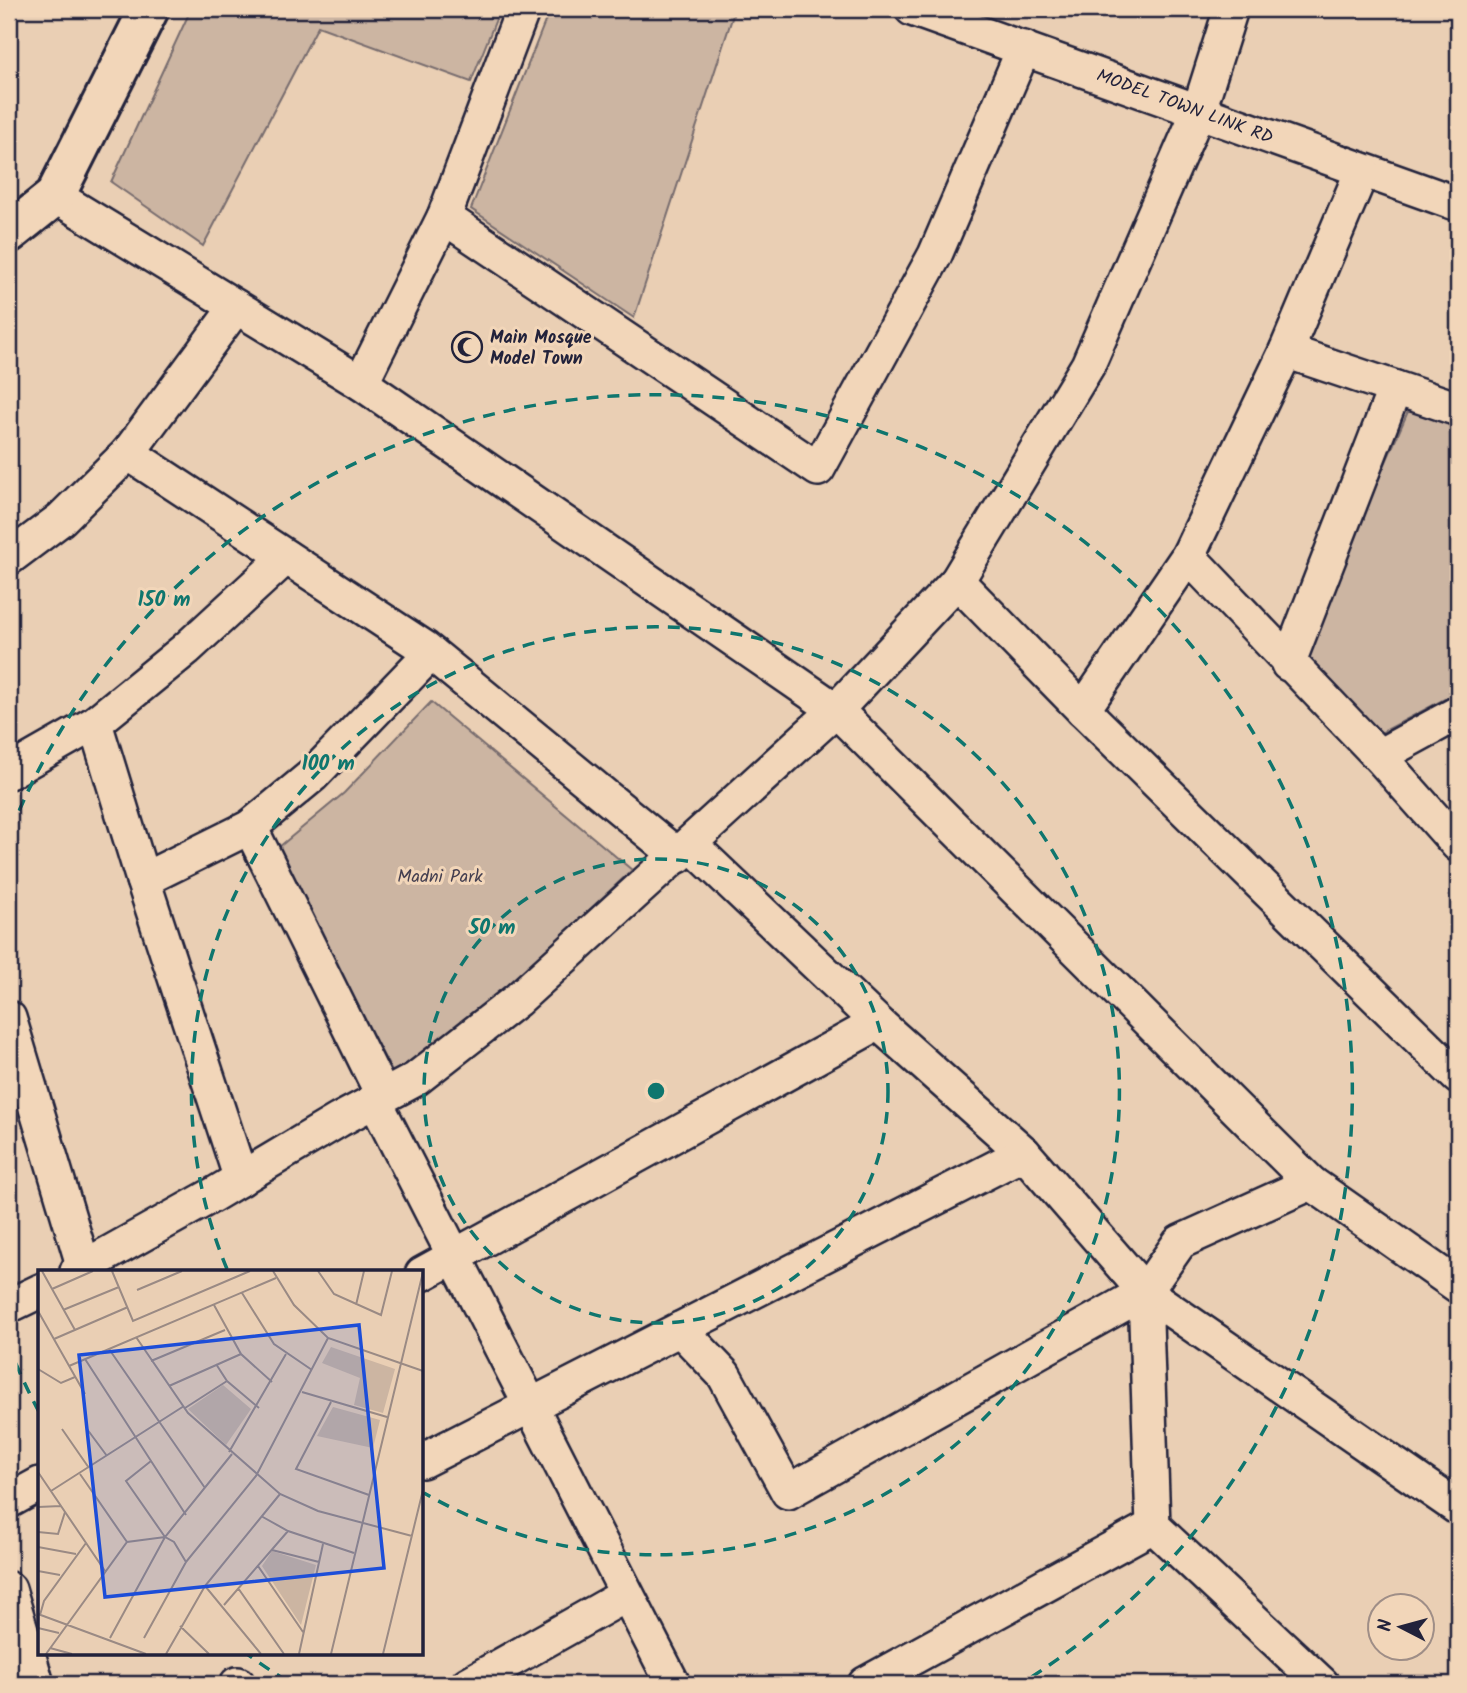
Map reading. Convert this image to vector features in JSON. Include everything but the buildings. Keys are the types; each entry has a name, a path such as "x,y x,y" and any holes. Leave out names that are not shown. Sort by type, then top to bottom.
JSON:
{"street":[{"path":"9,233 55,196 149,9"},
{"path":"361,383 444,217 523,9"},
{"name":"MODEL TOWN LINK RD","path":"912,9 1458,204"},
{"path":"9,1018 80,1269 416,1079 517,1000 836,710 957,581 1088,365 1199,110 1231,9"},
{"path":"444,217 818,469 935,255 1024,48"},
{"path":"1083,710 1188,556 1286,351 1362,171"},
{"path":"55,196 361,383 836,710 1311,1183 1458,1286"},
{"path":"9,558 61,519 128,453 236,307"},
{"path":"1286,351 1458,409"},
{"path":"1288,664 1395,388"},
{"path":"128,453 431,653 684,850 1024,1153 1145,1293 1458,1508"},
{"path":"1188,556 1288,664 1379,756 1458,845"},
{"path":"9,772 95,723 186,649 286,557"},
{"path":"957,581 1083,710 1458,1077"},
{"path":"143,880 250,827 313,775 431,653"},
{"path":"1379,756 1458,713"},
{"path":"95,723 143,880 241,1179"},
{"path":"250,827 454,1256 673,1684"},
{"path":"424,1273 878,1023"},
{"path":"424,1460 1024,1153"},
{"path":"680,1329 724,1375 788,1492 1145,1293 1180,1242 1311,1183"},
{"path":"9,1306 38,1292"},
{"path":"1145,1293 1153,1526 1309,1681"},
{"path":"9,1501 38,1485"},
{"path":"865,1684 1153,1526"},
{"path":"9,1589 38,1666"},
{"path":"468,1684 626,1595"}],"green space":[{"path":"191,9 500,9 471,82 318,26 203,246 111,182"},
{"path":"550,9 735,9 634,318 471,209"},
{"path":"1409,409 1458,427 1458,692 1379,734 1298,664"},
{"name":"Madni Park","path":"431,702 632,870 450,1040 395,1077 273,852 344,793"}],"place":[{"name":"Main Mosque Model Town","path":"467,347"}]}
